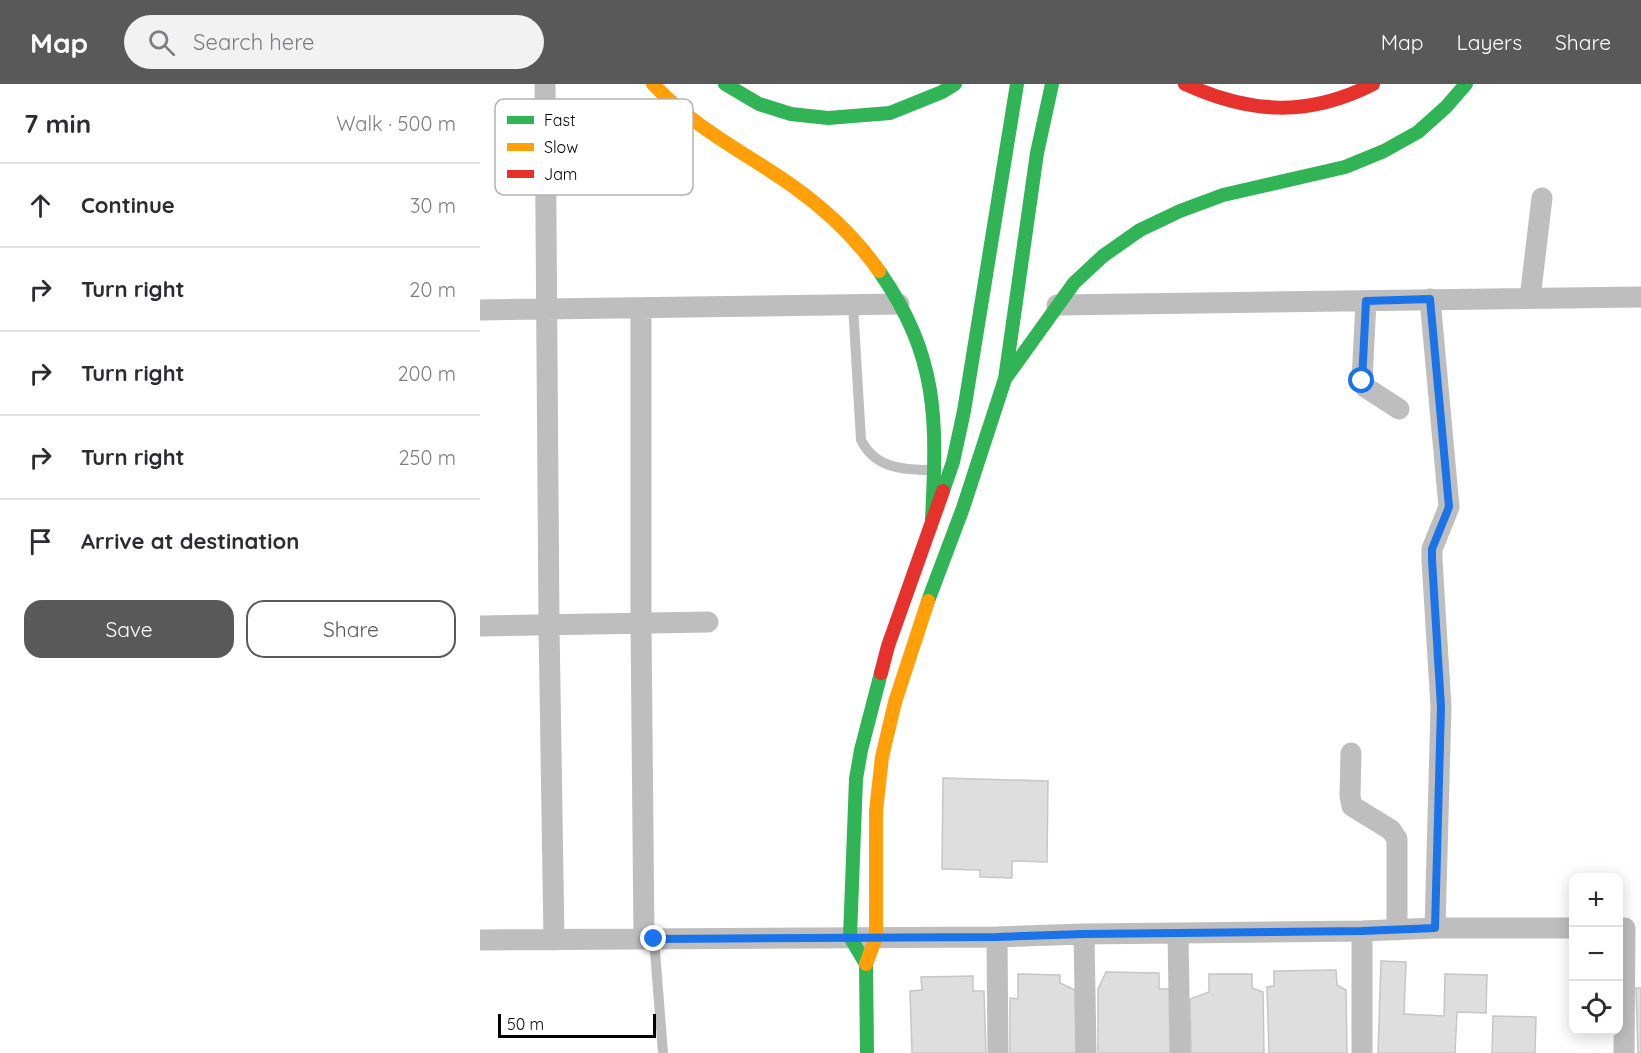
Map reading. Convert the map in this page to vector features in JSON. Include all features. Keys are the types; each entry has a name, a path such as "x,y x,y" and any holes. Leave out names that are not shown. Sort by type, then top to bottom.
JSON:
{"main road":[{"path":"653,84 669,99"},
{"path":"725,84 759,104 791,114 828,118 890,113 942,92 954,84"},
{"path":"866,964 850,937 856,779 861,750 888,646 953,462 964,411 1017,84"},
{"path":"867,1053 866,964 876,937 876,811 882,758 894,702 921,619 963,508 1005,379 1037,153 1052,84"},
{"path":"1185,84 1203,93 1242,105 1285,108 1323,105 1360,92 1372,84"},
{"path":"1005,379 1074,283 1103,256 1140,230 1180,211 1223,195 1345,167 1384,151 1418,132 1446,107 1466,84"},
{"path":"693,119 797,190 834,220 876,266 899,304 914,332 926,366 932,401 934,470 932,519"}],"street":[{"path":"545,84 545,99"},
{"path":"546,195 554,940"},
{"path":"1530,298 1542,198"},
{"path":"1057,305 1641,297"},
{"path":"1430,299 1449,507 1432,549 1441,707 1435,928"},
{"path":"1366,301 1362,381 1365,387 1399,409"},
{"path":"480,310 899,304"},
{"path":"641,308 641,623 649,939"},
{"path":"480,626 708,622"},
{"path":"1351,753 1350,796 1352,806 1391,830 1396,839 1397,930"},
{"path":"480,940 997,937 1435,928 1569,928"},
{"path":"1624,1053 1628,928"},
{"path":"1362,931 1362,1053"},
{"path":"1084,934 1086,1053"},
{"path":"1178,934 1180,1053"},
{"path":"997,937 998,1053"}],"lane":[{"path":"853,305 861,440 866,450 880,462 905,470 934,470"},
{"path":"649,939 663,1053"}],"building":[{"path":"943,778 1048,781 1047,862 1012,861 1012,878 980,877 980,870 942,869"},
{"path":"1381,961 1406,962 1404,1014 1444,1016 1445,974 1487,975 1486,1013 1457,1012 1455,1053 1378,1053"},
{"path":"1336,970 1337,985 1346,990 1347,1053 1269,1053 1267,987 1274,986 1274,971"},
{"path":"1106,972 1159,973 1159,989 1173,989 1173,1053 1098,1053 1098,989"},
{"path":"1018,974 1060,975 1060,983 1075,990 1076,1053 1010,1053 1010,998 1018,999"},
{"path":"1209,974 1252,974 1252,988 1263,992 1264,1053 1191,1053 1190,999 1209,992"},
{"path":"973,976 973,991 984,991 986,1053 912,1053 910,991 922,990 921,977"},
{"path":"1636,988 1641,988 1641,1053 1638,1053"},
{"path":"1493,1016 1536,1017 1535,1053 1492,1053"}],"traffic: fast":[{"path":"725,84 759,104 791,114 828,118 890,113 942,92 955,84"},
{"path":"943,491 953,462 964,411 1017,84"},
{"path":"928,601 963,508 1005,379 1037,153 1052,84"},
{"path":"1005,379 1074,283 1103,256 1140,230 1180,211 1223,195 1345,167 1384,151 1418,132 1446,107 1466,84"},
{"path":"879,271 899,302 913,332 930,390 934,450 932,519"},
{"path":"867,1053 866,964 850,937 856,779 881,673"}],"traffic: slow":[{"path":"653,84 668,99"},
{"path":"693,119 818,205 840,225 879,271"},
{"path":"866,964 876,937 876,811 882,757 895,702 928,601"}],"traffic: jam":[{"path":"1185,84 1233,101 1279,108 1326,102 1373,84"},
{"path":"881,673 888,646 943,491"}],"route":[{"path":"654,939 997,937 1435,928 1441,707 1432,549 1449,507 1430,299 1366,301 1362,381"}]}
